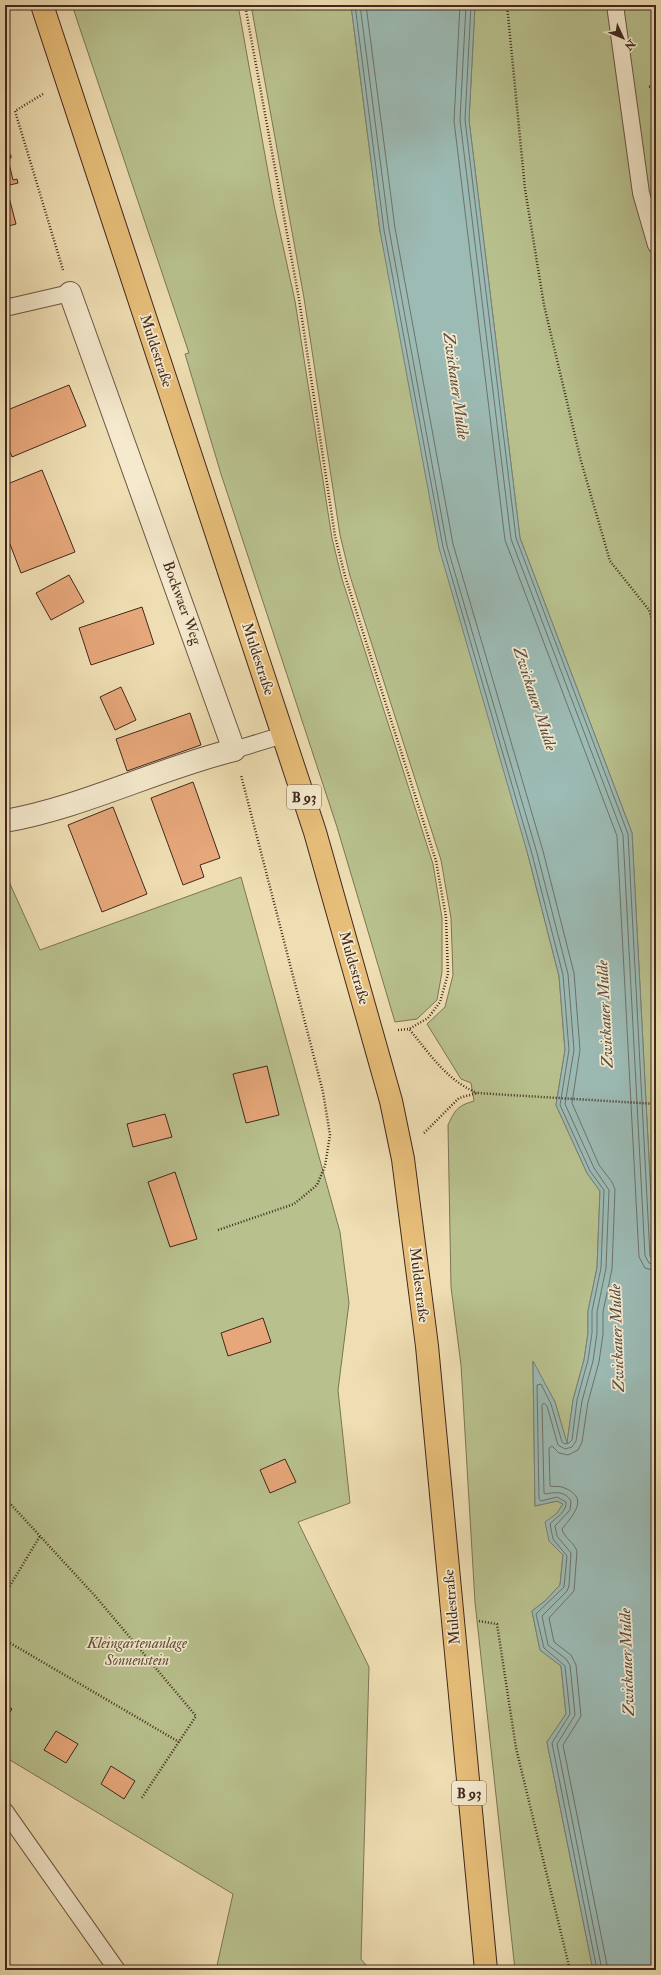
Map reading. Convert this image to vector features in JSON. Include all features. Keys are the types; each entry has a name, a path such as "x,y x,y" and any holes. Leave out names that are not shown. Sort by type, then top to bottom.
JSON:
{"main road":[{"name":"Muldestraße","path":"42,5 315,832 391,1101 403,1159 427,1346 486,1970"}],"street":[{"name":"Bockwaer Weg","path":"70,293 234,750"},
{"path":"5,820 22,818 114,790 202,757 234,750"}],"lane":[{"path":"615,5 641,193 656,245"},
{"path":"5,308 70,293"},
{"path":"234,750 283,735"},
{"path":"5,1811 117,1970"}],"path":[{"path":"245,5 299,299 335,536 345,576 436,861 446,917 448,974 440,1002 428,1018 409,1029 371,1032"},
{"path":"507,5 525,189 544,305 581,461 610,561 649,610 656,631"},
{"path":"67,81 15,111 70,293"},
{"path":"218,1230 294,1204 317,1185 325,1166 330,1135 323,1092 234,750"},
{"path":"409,1029 447,1075 460,1086 477,1093 656,1104"},
{"path":"403,1159 434,1121 459,1098 477,1093"},
{"path":"5,1498 96,1597 196,1716 141,1799"},
{"path":"5,1594 40,1536"},
{"path":"453,1616 497,1624 516,1748 570,1970"},
{"path":"5,1640 179,1742"}],"green space":[{"path":"72,5 238,5 274,205 295,301 332,538 342,579 433,864 442,918 442,972 437,1000 417,1019 395,1022 337,827 221,474 185,354 189,353"},
{"path":"251,5 351,5 380,231 528,855 559,976 565,1050 556,1105 587,1173 600,1191 597,1268 588,1311 588,1333 584,1360 573,1400 567,1444 555,1402 533,1362 535,1506 557,1501 563,1504 557,1513 549,1541 563,1555 560,1585 545,1601 532,1611 540,1650 561,1666 566,1714 547,1742 593,1970 515,1970 475,1602 461,1365 451,1287 448,1125 457,1109 474,1101 471,1083 461,1079 427,1024 445,1007 453,975 451,918 441,860 350,576 340,535 304,298"},
{"path":"475,5 656,5 656,1294 632,833 520,538 469,120"},
{"name":"Kleingartenanlage Sonnenstein","path":"5,873 40,950 241,877 340,1232 349,1303 338,1390 350,1503 298,1522 369,1667 361,1959 370,1970 216,1970 233,1894 5,1757"}],"water":[{"name":"Zwickauer Mulde","path":"351,5 475,5 469,120 520,538 632,833 656,1294 656,1970 593,1970 547,1742 566,1714 561,1666 540,1650 532,1611 545,1601 560,1585 563,1555 549,1541 545,1522 557,1513 563,1504 557,1501 535,1506 533,1361 555,1402 567,1443 573,1400 584,1360 588,1333 588,1311 597,1268 600,1191 587,1173 556,1105 565,1050 559,976 528,855 439,548 380,231"}],"building":[{"path":"11,155 11,158 8,159 13,180 17,179 18,183 6,186 16,224 5,227 5,156"},
{"path":"69,385 86,426 12,457 5,440 5,411"},
{"path":"42,470 75,552 21,573 5,531 5,485"},
{"path":"69,575 84,602 51,620 36,593"},
{"path":"142,607 154,644 91,665 79,628"},
{"path":"121,687 136,720 115,730 100,697"},
{"path":"190,713 201,745 127,771 116,739"},
{"path":"193,782 220,858 200,865 204,877 183,885 151,798"},
{"path":"113,807 147,894 102,912 68,825"},
{"path":"267,1066 279,1115 246,1123 233,1074"},
{"path":"165,1114 172,1137 133,1147 127,1124"},
{"path":"175,1172 197,1239 170,1247 148,1182"},
{"path":"263,1318 271,1342 228,1356 221,1333"},
{"path":"285,1459 296,1482 270,1493 260,1470"},
{"path":"5,1704 12,1709 5,1720"},
{"path":"56,1731 78,1744 66,1763 44,1750"},
{"path":"111,1766 135,1781 124,1799 101,1784"}]}
